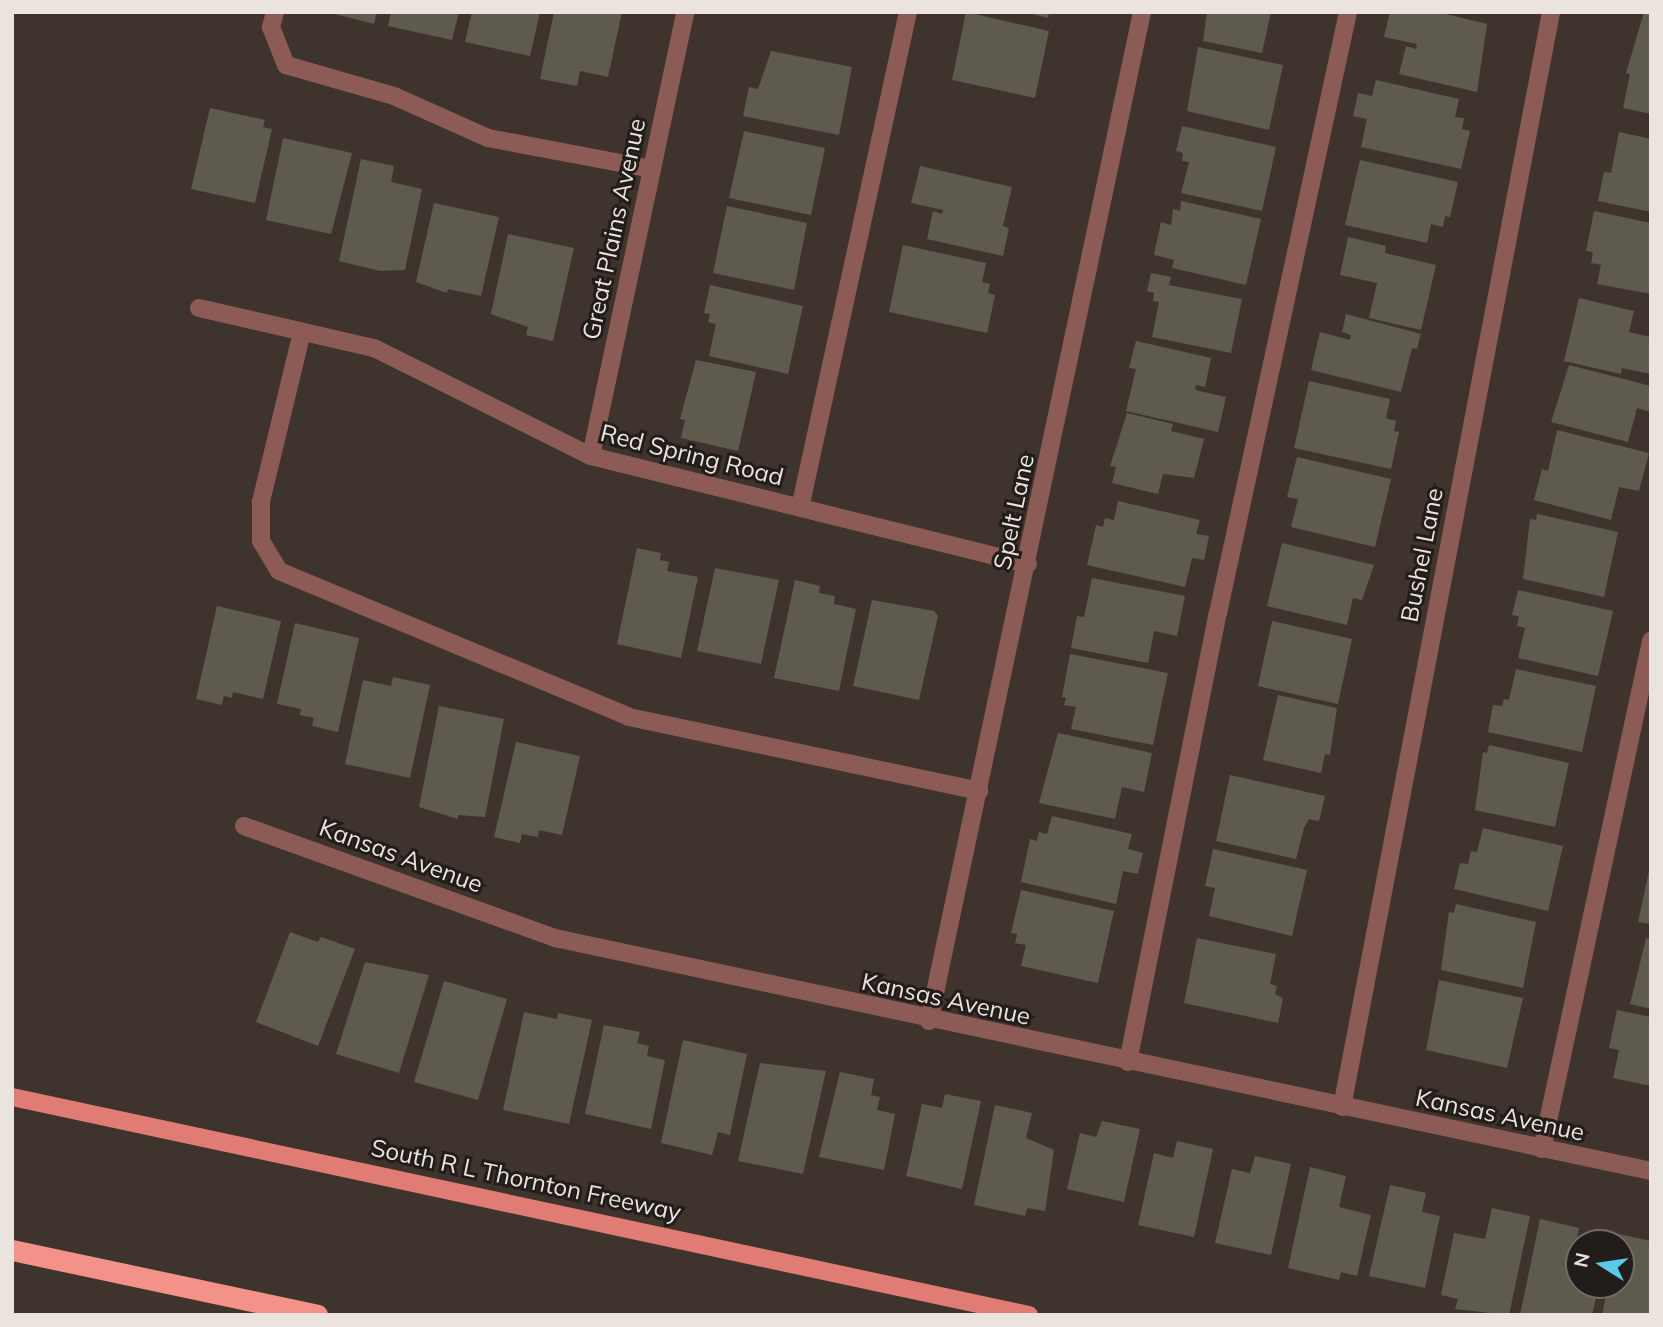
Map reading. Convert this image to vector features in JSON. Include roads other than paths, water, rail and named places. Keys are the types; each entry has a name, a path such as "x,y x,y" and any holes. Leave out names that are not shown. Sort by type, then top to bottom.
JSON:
{"highway":[{"path":"12,1250 317,1315"}],"main road":[{"name":"South R L Thornton Freeway","path":"12,1097 1029,1315"}],"street":[{"path":"275,12 271,27 286,65 394,96 488,138 652,169"},
{"name":"Great Plains Avenue","path":"591,456 685,12"},
{"path":"800,508 908,12"},
{"name":"Spelt Lane","path":"929,1021 1028,564 1142,12"},
{"path":"1128,1062 1218,613 1348,12"},
{"name":"Bushel Lane","path":"1342,1107 1551,12"},
{"name":"Red Spring Road","path":"198,308 374,348 591,456 1028,564"},
{"path":"302,332 261,502 261,541 279,571 629,717 979,791"},
{"path":"1542,1149 1651,641"},
{"name":"Kansas Avenue","path":"244,826 555,938 929,1021 1651,1171"}]}
